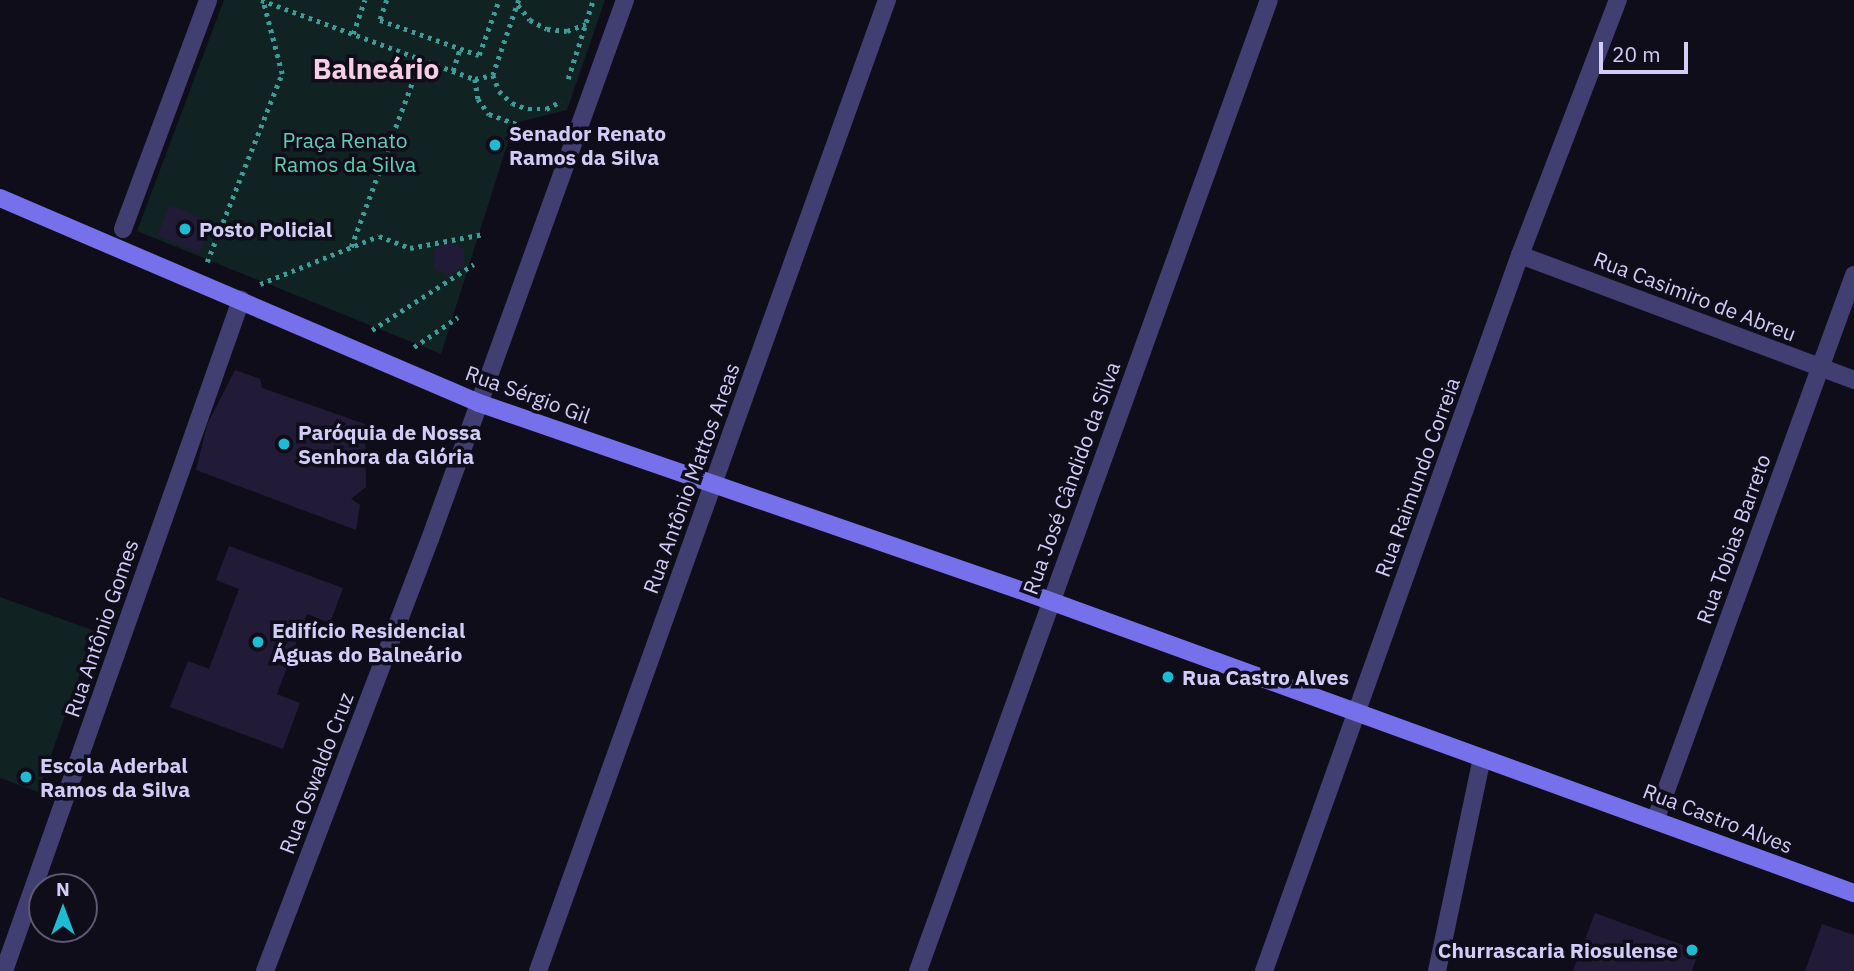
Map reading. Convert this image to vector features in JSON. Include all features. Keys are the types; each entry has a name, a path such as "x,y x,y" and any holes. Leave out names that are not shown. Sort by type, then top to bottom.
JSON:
{"main road":[{"name":"Rua Sérgio Gil","path":"0,198 479,403 714,482 1051,602"},
{"name":"Rua Castro Alves","path":"1051,602 1656,818 1854,893"}],"street":[{"path":"123,229 208,0"},
{"name":"Rua Oswaldo Cruz","path":"265,971 479,403 625,0"},
{"name":"Rua Antônio Mattos Areas","path":"538,971 887,0"},
{"name":"Rua José Cândido da Silva","path":"918,971 1269,0"},
{"name":"Rua Raimundo Correia","path":"1264,971 1520,255 1618,0"},
{"name":"Rua Casimiro de Abreu","path":"1520,255 1854,380"},
{"name":"Rua Tobias Barreto","path":"1656,818 1854,275"},
{"name":"Rua Antônio Gomes","path":"4,971 241,299"},
{"path":"1437,971 1482,758"}],"path":[{"path":"262,0 475,79 493,75"},
{"path":"206,263 282,74 262,0"},
{"path":"353,34 365,0"},
{"path":"387,0 380,20 479,55 499,0"},
{"path":"493,75 512,103 545,109 561,102 593,0"},
{"path":"518,2 530,20 547,29 567,31 586,24"},
{"path":"493,75 518,2"},
{"path":"453,71 460,48"},
{"path":"351,247 421,59"},
{"path":"475,79 478,99 489,114 517,124"},
{"path":"260,285 379,236 410,248 484,234"},
{"path":"372,330 474,264"},
{"path":"414,347 458,317"}],"green space":[{"name":"Praça Renato Ramos da Silva","path":"224,0 605,0 567,110 514,123 441,354 137,231"},
{"name":"Escola Aderbal Ramos da Silva","path":"0,597 95,631 38,792 0,778"}],"building":[{"name":"Posto Policial","path":"170,205 212,223 199,253 157,235"},
{"path":"448,241 464,249 464,267 449,276 434,268 434,250"},
{"name":"Paróquia de Nossa Senhora da Glória","path":"235,370 260,379 262,388 365,424 366,487 351,499 360,505 356,530 196,470 207,425"},
{"name":"Edifício Residencial Águas do Balneário","path":"229,546 343,588 330,623 307,614 277,694 300,703 283,749 170,707 188,661 209,669 239,589 216,580"},
{"path":"1595,913 1699,951 1692,971 1573,971"},
{"path":"1822,924 1854,935 1854,971 1805,971"}],"place":[{"name":"Senador Renato Ramos da Silva","path":"495,145"},
{"name":"Posto Policial","path":"185,229"},
{"name":"Paróquia de Nossa Senhora da Glória","path":"284,444"},
{"name":"Edifício Residencial Águas do Balneário","path":"258,642"},
{"name":"Rua Castro Alves","path":"1168,677"},
{"name":"Escola Aderbal Ramos da Silva","path":"26,777"},
{"name":"Churrascaria Riosulense","path":"1692,950"}],"district":[{"name":"Balneário","path":"376,69"}]}
